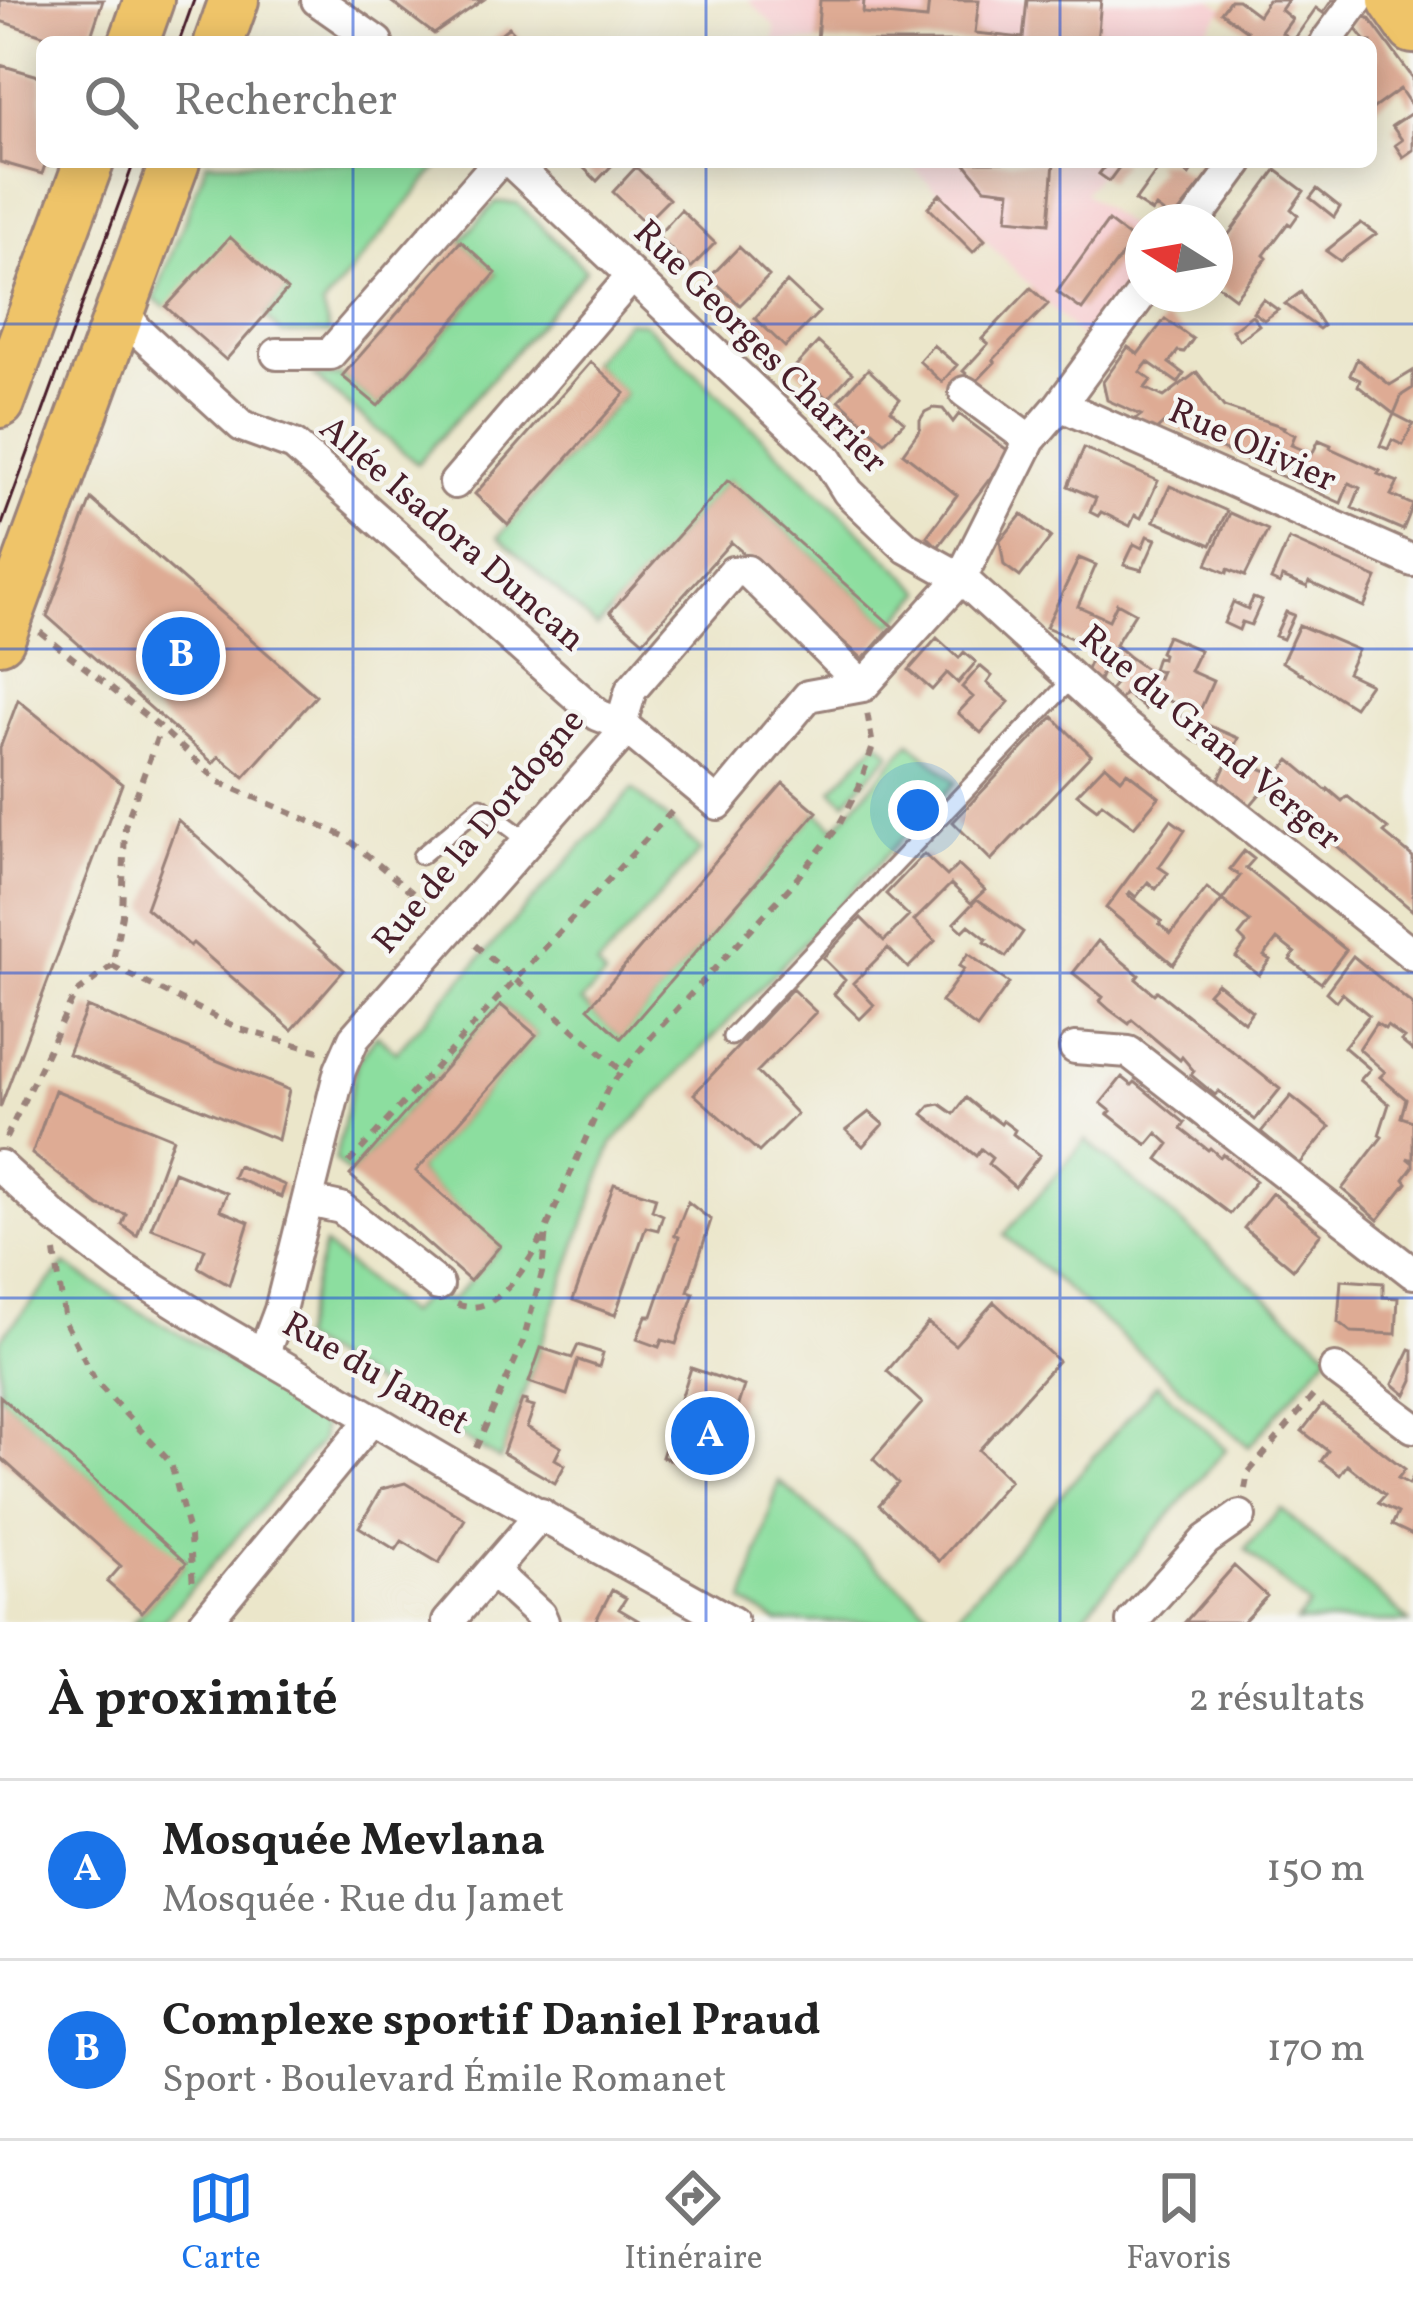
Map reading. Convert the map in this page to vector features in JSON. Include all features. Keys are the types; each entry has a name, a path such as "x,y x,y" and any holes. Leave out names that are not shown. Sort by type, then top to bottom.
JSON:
{"main road":[{"path":"136,36 149,0"},
{"path":"221,36 234,0"},
{"path":"1393,0 1413,29"},
{"path":"0,403 87,168"},
{"path":"6,624 174,168"}],"street":[{"path":"317,0 368,36"},
{"path":"1330,36 1357,0"},
{"path":"277,354 330,354 493,168"},
{"name":"Rue Georges Charrier","path":"517,168 827,460 848,491 908,548 961,578"},
{"path":"1207,204 1234,168"},
{"path":"454,483 632,276"},
{"name":"Allée Isadora Duncan","path":"122,310 138,331 242,426 294,445 598,715 621,724"},
{"path":"696,786 718,805 808,696 863,686 961,578 1030,440 1128,312"},
{"path":"965,392 1030,440"},
{"name":"Rue Olivier","path":"1060,405 1413,561"},
{"path":"621,724 631,690 733,572 746,571 863,686"},
{"name":"Rue du Grand Verger","path":"961,578 1122,724 1413,955"},
{"name":"Rue de la Dordogne","path":"263,1355 277,1322 340,1070 354,1038 617,740 621,724 696,786"},
{"path":"1075,1048 1130,1052 1413,1273"},
{"name":"Rue du Jamet","path":"0,1166 54,1216 123,1269 465,1473 732,1622"},
{"path":"309,1201 341,1208 438,1286"},
{"path":"1335,1369 1413,1427"},
{"path":"199,1611 373,1419"},
{"path":"448,1622 541,1514"},
{"path":"1132,1622 1206,1540 1240,1516"},
{"path":"492,1571 543,1622"}],"lane":[{"path":"731,1037 1072,679"},
{"path":"422,856 482,806 528,841"}],"path":[{"path":"6,624 161,728 220,782 344,836 622,1071"},
{"path":"438,1286 451,1301 467,1308 502,1293 524,1272 608,1088 790,887 838,827 873,746 863,686"},
{"path":"0,1152 75,994 112,966 122,915 125,826 161,728"},
{"path":"309,1201 344,1169 696,786"},
{"path":"112,966 240,1030 346,1057"},
{"path":"465,1473 522,1345 542,1273 546,1228"},
{"path":"44,1241 55,1249 65,1322 96,1382 171,1463 190,1537 199,1611"},
{"path":"1240,1516 1248,1473 1335,1369"}],"shaded area":[{"path":"748,0 1212,0 1224,8 1203,36 774,36 775,27"},
{"path":"914,168 1103,168 1084,193 1125,224 1125,297 1089,346"}],"green space":[{"path":"205,168 437,168 322,307 330,333 282,334 265,316 286,290 166,307 154,300"},
{"path":"496,202 517,203 586,270 417,464 314,376 342,376 379,406 496,274 461,241"},
{"path":"627,321 644,323 923,592 892,626 728,480 597,627 498,537 625,394 591,362"},
{"path":"878,741 891,753 845,802 832,790"},
{"path":"910,742 956,782 612,1144 500,1460 299,1339 324,1245 407,1314 426,1295 451,1301 500,1247 416,1171 536,1035 501,1005 350,1175 335,1160 357,1062 377,1035 396,1052 633,789 701,850 597,967 605,977 581,1002 621,1037 817,812 835,828"},
{"path":"1086,1140 1330,1352 1249,1447 1004,1235"},
{"path":"65,1264 323,1419 321,1441 162,1622 133,1622 185,1564 0,1396 0,1339"},
{"path":"1157,1384 1226,1449 1078,1622 951,1622"},
{"path":"779,1481 941,1622 778,1622 744,1602"},
{"path":"1281,1509 1410,1622 1296,1622 1309,1606 1245,1549"}],"building":[{"path":"0,0 103,0 91,36 46,36 0,21"},
{"path":"389,0 483,0 434,34"},
{"path":"820,0 864,0 863,13 927,19 929,0 979,0 975,33 1004,36 817,36"},
{"path":"1027,0 1101,0 1098,36 1023,36"},
{"path":"1230,0 1238,0 1258,15 1268,0 1288,0 1281,10 1292,19 1282,33 1286,36 1243,36 1247,31 1221,12"},
{"path":"1332,0 1347,0 1320,36 1296,36 1316,8 1323,13"},
{"path":"1357,15 1369,18 1413,78 1413,108 1400,89 1377,106 1377,36 1361,36 1351,23"},
{"path":"0,65 36,75 36,168 44,168 42,174 0,162"},
{"path":"1413,112 1413,150 1403,157 1395,145 1402,140 1392,126"},
{"path":"584,168 609,168 597,181"},
{"path":"637,168 669,199 645,223 613,192"},
{"path":"969,168 1054,168 1049,223 1007,219 1010,191 985,188"},
{"path":"1104,168 1119,168 1109,181 1099,174"},
{"path":"1159,168 1179,168 1189,175 1194,168 1221,168 1185,204 1135,201"},
{"path":"1276,170 1304,191 1291,209 1298,215 1235,298 1233,229"},
{"path":"1317,189 1340,207 1334,217 1310,198"},
{"path":"940,194 985,240 973,252 928,207"},
{"path":"681,210 715,243 691,268 657,236"},
{"path":"1108,221 1125,234 1125,251 1082,310 1057,292"},
{"path":"1361,223 1376,234 1340,261 1326,251"},
{"path":"230,237 287,290 226,360 166,307"},
{"path":"461,241 496,273 378,406 342,376"},
{"path":"739,247 769,276 740,305 710,277"},
{"path":"787,282 819,312 785,347 755,318"},
{"path":"1031,288 1048,304 976,382 963,371 988,344 982,339"},
{"path":"1301,292 1323,326 1319,329 1285,304"},
{"path":"1263,299 1278,310 1264,320 1253,312"},
{"path":"1252,315 1259,325 1239,340 1232,330"},
{"path":"1165,319 1193,339 1169,363 1184,374 1178,383 1148,362 1140,372 1151,380 1145,388 1164,397 1197,372 1224,407 1284,427 1295,435 1291,445 1312,454 1319,440 1380,471 1378,474 1398,482 1391,495 1413,505 1403,530 1352,508 1360,488 1349,483 1341,503 1164,423 1155,431 1133,421 1141,415 1107,400 1103,382 1128,347 1138,354"},
{"path":"818,342 852,373 828,399 794,368"},
{"path":"933,345 957,365 942,382 919,361"},
{"path":"1357,359 1390,385 1413,371 1413,388 1402,395 1394,414 1350,375"},
{"path":"591,362 625,393 508,525 475,494"},
{"path":"868,369 900,399 891,410 904,422 885,442 839,400"},
{"path":"943,409 953,422 959,414 1010,452 938,547 927,536 957,495 903,453 920,429 925,412"},
{"path":"1394,414 1413,424 1403,445 1392,440 1388,449 1380,446"},
{"path":"1084,448 1158,481 1141,518 1135,515 1130,526 1101,512 1098,516 1090,512 1096,498 1068,486"},
{"path":"728,480 892,626 863,659 731,542 643,641 610,612"},
{"path":"1170,486 1227,511 1211,545 1154,521"},
{"path":"91,499 316,696 244,777 219,756 213,763 47,616"},
{"path":"1230,513 1268,530 1245,576 1207,564"},
{"path":"1022,514 1051,537 1020,577 1004,565 1000,541"},
{"path":"1147,536 1156,539 1142,570 1124,565 1134,544 1142,548"},
{"path":"1289,539 1377,578 1364,607 1309,582 1307,587 1282,577 1280,584 1271,580"},
{"path":"1079,558 1096,565 1078,606 1109,620 1117,603 1135,613 1115,645 1128,656 1158,678 1161,671 1153,669 1157,657 1162,659 1167,636 1200,650 1190,671 1213,681 1195,722 1179,715 1183,707 1151,693 1145,709 1125,693 1120,700 1109,691 1115,684 1106,673 1118,657 1111,652 1098,682 1086,672 1096,649 1046,627"},
{"path":"1253,598 1262,601 1251,625 1242,622 1239,630 1224,623 1233,602 1248,609"},
{"path":"1286,612 1294,615 1283,639 1275,636"},
{"path":"1299,625 1358,650 1347,673 1370,684 1354,707 1282,662"},
{"path":"937,638 959,658 964,652 976,662 958,683 947,673 932,690 909,670"},
{"path":"980,666 992,676 987,683 1009,702 981,733 958,713 973,697 962,687"},
{"path":"18,700 122,784 0,1108 0,748"},
{"path":"1053,717 1091,755 991,860 953,822"},
{"path":"1200,722 1238,738 1230,756 1192,740"},
{"path":"1230,756 1277,775 1290,760 1327,791 1342,801 1347,796 1388,829 1384,833 1413,857 1413,911 1306,816 1303,820 1265,788 1248,808 1218,782"},
{"path":"1105,765 1121,779 1127,772 1159,797 1134,827 1102,803 1097,809 1077,794"},
{"path":"783,783 817,812 621,1038 588,1008"},
{"path":"178,820 344,970 292,1030 146,908"},
{"path":"1171,820 1185,830 1159,867 1168,873 1156,889 1148,882 1136,897 1128,895 1171,934 1207,888 1222,900 1173,964 1106,908"},
{"path":"1244,851 1254,859 1246,868 1346,950 1321,983 1290,960 1295,953 1277,939 1264,956 1270,960 1259,975 1236,957 1246,943 1239,936 1250,922 1222,900 1240,876 1230,869"},
{"path":"924,854 947,876 958,865 985,890 971,903 951,884 914,921 935,941 908,968 888,948 853,983 874,1005 860,1019 834,994 845,980 823,958 861,918 884,941 909,916 886,894"},
{"path":"977,899 1023,932 1006,957 969,925 963,931 954,923"},
{"path":"1098,941 1154,994 1157,991 1280,1089 1255,1120 1219,1091 1215,1095 1191,1075 1194,1071 1182,1057 1180,1060 1132,1020 1129,1024 1110,1010 1100,1001 1103,997 1073,973"},
{"path":"968,954 1009,983 977,1028 941,1002 964,969 959,966"},
{"path":"1353,956 1413,1005 1413,1051 1401,1041 1404,1038 1376,1023 1359,1049 1385,1072 1380,1077 1406,1099 1401,1117 1413,1121 1413,1160 1407,1158 1413,1167 1404,1179 1407,1183 1378,1220 1342,1189 1382,1137 1389,1104 1360,1080 1370,1069 1344,1047 1369,1015 1342,993 1336,1001 1326,992"},
{"path":"1217,983 1252,1011 1244,1022 1208,993"},
{"path":"792,989 816,1012 757,1072 797,1114 759,1152 694,1094"},
{"path":"501,1005 536,1035 416,1171 500,1246 470,1281 350,1175"},
{"path":"87,1007 289,1090 278,1140 68,1054"},
{"path":"1122,1077 1132,1085 1135,1082 1185,1123 1181,1129 1208,1150 1220,1157 1223,1154 1256,1181 1230,1214 1158,1159 1169,1144 1157,1133 1147,1145 1108,1114 1111,1111 1101,1103"},
{"path":"55,1090 173,1138 137,1236 122,1225 126,1214 99,1206 32,1154"},
{"path":"1291,1096 1330,1127 1300,1164 1261,1132"},
{"path":"966,1098 1015,1130 1013,1134 1040,1155 1015,1187 988,1164 992,1158 981,1149 976,1156 923,1114 940,1104 954,1114"},
{"path":"869,1112 883,1124 863,1146 846,1130"},
{"path":"238,1166 285,1185 281,1197 233,1177"},
{"path":"174,1172 227,1193 220,1210 249,1222 229,1285 198,1267 205,1249 151,1228"},
{"path":"614,1184 656,1197 652,1210 663,1215 658,1230 646,1227 615,1315 573,1300"},
{"path":"1272,1193 1321,1233 1293,1269 1244,1228"},
{"path":"688,1202 711,1220 676,1344 662,1340 659,1347 637,1339 646,1316 652,1316"},
{"path":"1341,1280 1383,1283 1383,1297 1398,1298 1396,1334 1351,1332 1338,1322"},
{"path":"994,1302 1058,1361 979,1450 1010,1480 939,1561 879,1505 898,1483 873,1459 922,1403 887,1371 928,1323 955,1345"},
{"path":"578,1345 603,1353 599,1367 578,1360 567,1395 529,1382 541,1348 572,1358"},
{"path":"1410,1349 1413,1380 1406,1395 1393,1384"},
{"path":"691,1368 744,1386 718,1468 685,1458 698,1416 693,1413 678,1462 662,1457"},
{"path":"0,1396 186,1563 142,1612 107,1582 121,1566 0,1457"},
{"path":"522,1400 534,1407 527,1427 561,1447 555,1459 565,1465 555,1483 503,1453"},
{"path":"1322,1405 1405,1469 1398,1478 1409,1484 1413,1477 1413,1535 1392,1525 1398,1513 1378,1503 1385,1495 1347,1465 1340,1475 1321,1461 1328,1451 1302,1431"},
{"path":"405,1483 465,1519 439,1563 402,1541 396,1550 359,1527 381,1489"},
{"path":"1234,1566 1267,1596 1243,1622 1185,1622"},
{"path":"612,1590 626,1598 619,1609 641,1622 595,1622"}],"tram line":[{"path":"181,36 194,0"},
{"path":"0,530 132,168"}],"place":[{"name":"Complexe sportif Daniel Praud","path":"181,656"},
{"name":"Mosquée Mevlana","path":"710,1436"}]}
